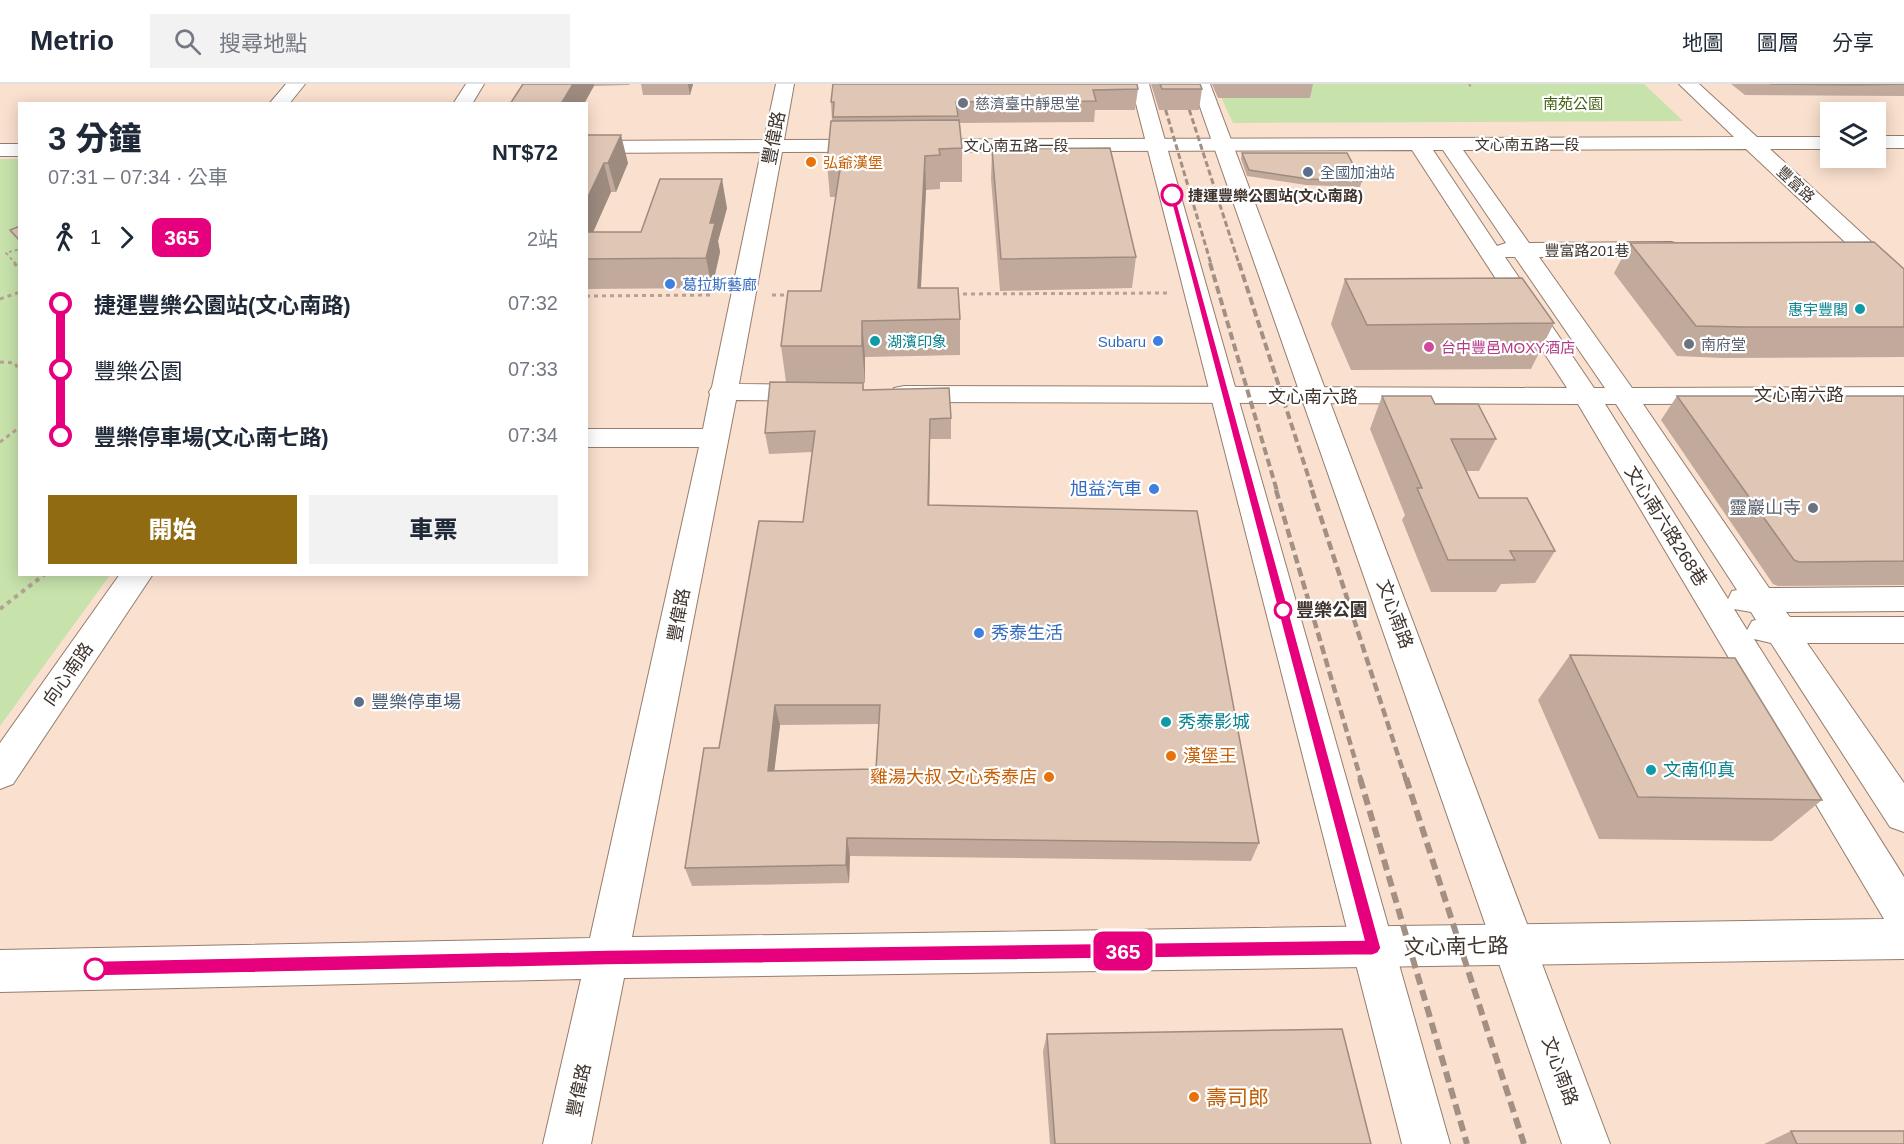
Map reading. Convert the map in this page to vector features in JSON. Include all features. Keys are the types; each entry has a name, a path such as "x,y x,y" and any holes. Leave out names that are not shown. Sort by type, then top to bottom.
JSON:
{"street":[{"path":"280,102 296,84"},
{"path":"463,102 476,84"},
{"name":"豐偉路","path":"567,1144 715,438 785,84"},
{"path":"1140,84 1426,1144"},
{"name":"文心南路","path":"1201,84 1586,1144"},
{"name":"豐富路","path":"1688,84 1904,285"},
{"name":"文心南五路一段","path":"588,147 1820,142"},
{"path":"1886,142 1904,142"},
{"name":"文心南六路268巷","path":"1419,145 1586,396 1904,914"},
{"name":"文心南六路268巷","path":"1449,145 1624,396 1904,815"},
{"path":"0,150 18,150"},
{"path":"1829,248 1864,248"},
{"name":"豐富路201巷","path":"1491,250 1688,249"},
{"path":"723,392 842,393"},
{"name":"文心南六路","path":"878,393 1316,398 1904,395"},
{"path":"588,438 715,438"},
{"name":"向心南路","path":"0,773 136,576"},
{"path":"1711,599 1904,598"},
{"path":"1730,630 1904,630"},
{"name":"文心南七路","path":"0,971 607,958 1904,939"}],"path":[{"path":"18,250 6,253 18,267"},
{"path":"0,299 18,293"},
{"path":"946,294 1198,293"},
{"path":"588,296 802,294"},
{"path":"0,362 15,363 18,369"},
{"path":"0,442 18,428"},
{"path":"0,609 42,576"}],"green space":[{"name":"南苑公園","path":"1215,84 1644,84 1683,121 1233,123"},
{"path":"0,159 18,159 18,576 109,576 0,726"}],"building":[{"path":"523,84 573,84 562,102 511,102"},
{"name":"慈濟臺中靜思堂","path":"833,84 1137,84 1138,89 1093,90 1096,101 956,102 958,116 833,117 834,102 831,102"},
{"path":"1160,84 1200,84 1202,89 1162,89"},
{"path":"1770,84 1904,84 1855,85"},
{"path":"959,120 962,148 939,149 940,155 925,156 918,288 958,288 960,319 862,321 862,346 781,346 788,291 821,291 841,163 827,163 831,121"},
{"path":"588,135 621,135 608,163 604,163 588,197"},
{"path":"1110,148 1136,257 1001,259 992,149"},
{"name":"全國加油站","path":"1242,153 1347,153 1362,181 1308,179 1249,170"},
{"path":"660,179 722,179 710,223 715,223 706,258 588,259 588,232 641,232"},
{"path":"18,227 18,239 10,230"},
{"path":"1874,242 1904,269 1904,327 1696,326 1630,243"},
{"path":"1522,278 1554,323 1367,325 1345,279"},
{"name":"秀泰生活","path":"770,382 863,383 863,390 949,388 951,418 930,419 928,505 1197,511 1259,843 847,838 846,865 685,868 704,748 719,748 759,521 803,522 815,431 765,433","holes":["775,705 880,705 876,769 768,771"]},
{"path":"1382,396 1431,396 1435,404 1478,404 1496,439 1451,439 1479,498 1527,498 1555,551 1510,551 1515,560 1448,560 1417,488 1422,488"},
{"name":"靈巖山寺","path":"1677,396 1904,396 1904,561 1799,562 1794,560"},
{"path":"1570,655 1735,658 1822,800 1638,797"},
{"name":"壽司郎","path":"1342,1029 1371,1144 1055,1144 1047,1034"},
{"path":"1791,1131 1904,1131 1904,1144 1797,1144"}],"railway":[{"path":"1158,84 1211,264"},
{"path":"1181,84 1239,264"},
{"path":"1210,263 1277,491"},
{"path":"1239,263 1313,491"},
{"path":"1276,490 1361,780"},
{"path":"1312,490 1406,780"},
{"path":"1360,778 1467,1144"},
{"path":"1406,778 1524,1144"}],"bus line":[{"name":"365","path":"95,969 607,958 1373,948 1172,195"}],"place":[{"name":"慈濟臺中靜思堂","path":"963,103"},
{"name":"弘爺漢堡","path":"811,162"},
{"name":"全國加油站","path":"1308,172"},
{"name":"捷運豐樂公園站(文心南路)","path":"1172,195"},
{"name":"葛拉斯藝廊","path":"670,284"},
{"name":"惠宇豐閣","path":"1860,309"},
{"name":"湖濱印象","path":"875,341"},
{"name":"Subaru","path":"1158,341"},
{"name":"南府堂","path":"1689,344"},
{"name":"台中豐邑MOXY酒店","path":"1429,347"},
{"name":"旭益汽車","path":"1154,489"},
{"name":"靈巖山寺","path":"1813,508"},
{"name":"豐樂公園","path":"1283,610"},
{"name":"秀泰生活","path":"979,633"},
{"name":"豐樂停車場","path":"359,702"},
{"name":"秀泰影城","path":"1166,722"},
{"name":"漢堡王","path":"1171,756"},
{"name":"文南仰真","path":"1651,770"},
{"name":"雞湯大叔 文心秀泰店","path":"1049,777"},
{"name":"壽司郎","path":"1194,1097"}]}
